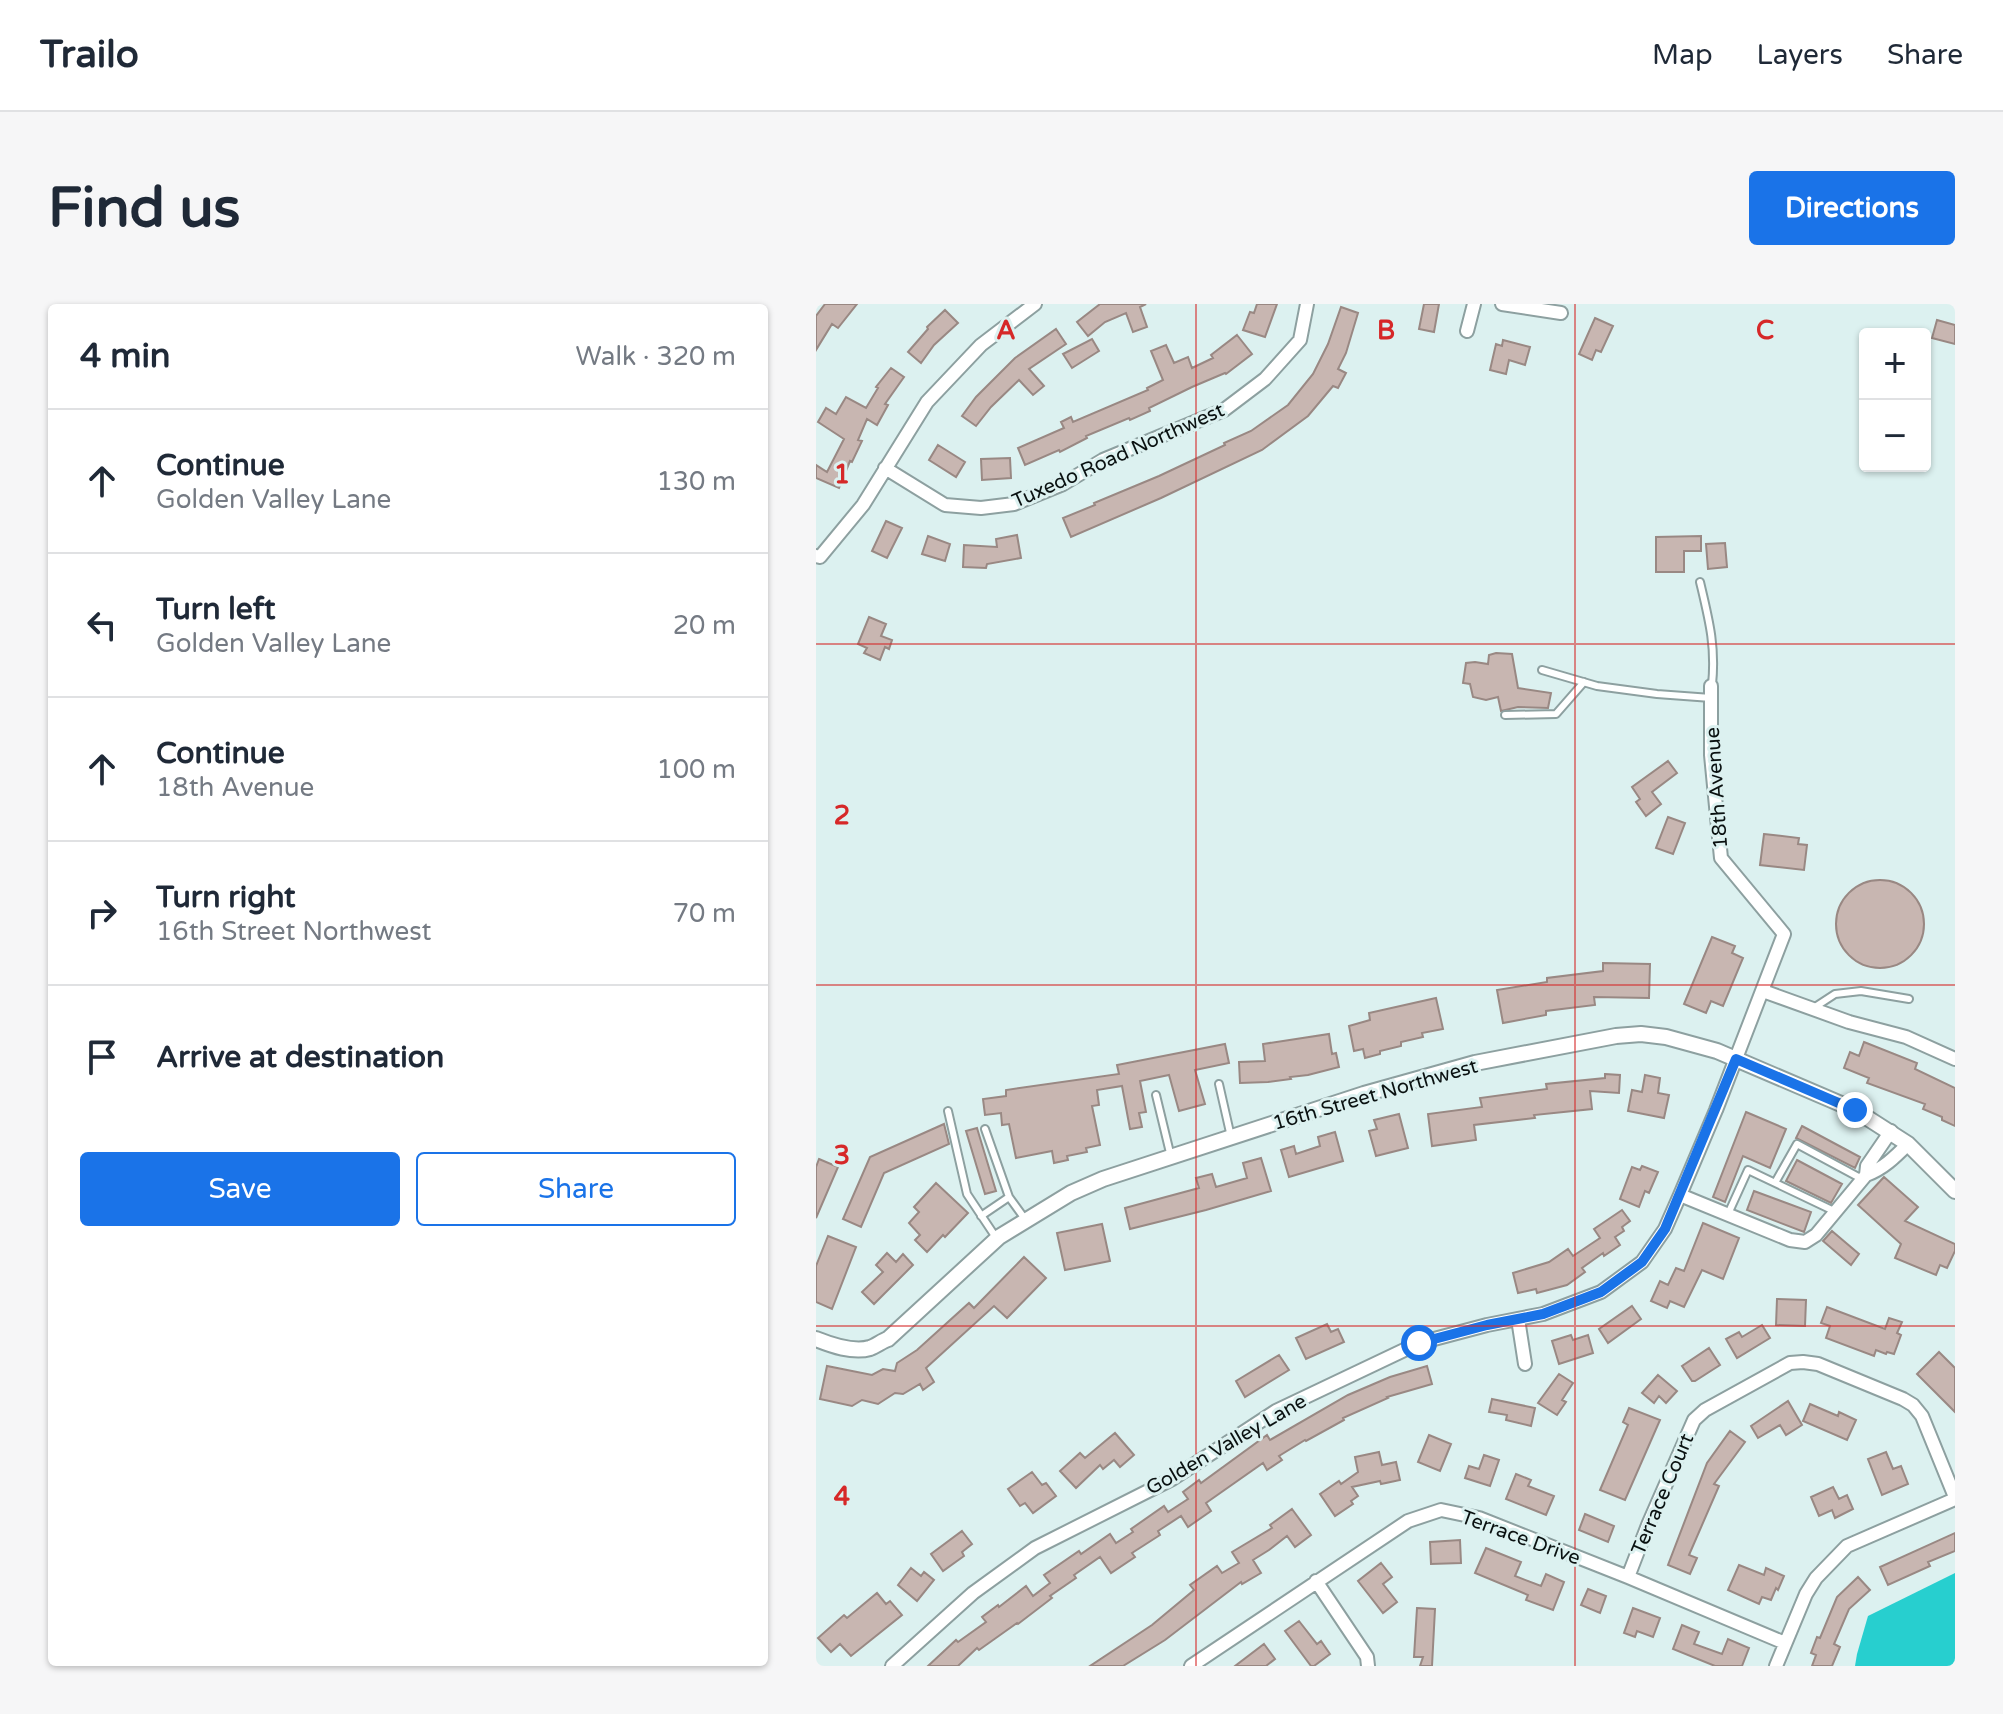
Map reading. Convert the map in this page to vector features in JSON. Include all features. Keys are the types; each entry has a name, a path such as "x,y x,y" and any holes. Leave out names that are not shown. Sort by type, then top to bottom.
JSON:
{"street":[{"path":"816,556 820,557 863,505 927,402 981,345 1035,304"},
{"name":"Tuxedo Road Northwest","path":"885,468 945,505 981,508 1014,504 1063,484 1103,460 1224,410 1265,379 1300,340 1307,304"},
{"path":"1467,331 1474,304"},
{"path":"1502,304 1561,313"},
{"name":"18th Avenue","path":"1665,1229 1784,934 1721,858 1711,755 1711,692"},
{"path":"1763,991 1849,1022 1906,1037 1955,1059"},
{"name":"16th Street Northwest","path":"816,1339 869,1349 888,1339 997,1239 1071,1193 1103,1179 1364,1094 1475,1063 1616,1036 1641,1034 1666,1037 1717,1051 1855,1110 1908,1144 1955,1191"},
{"path":"1680,1195 1790,1240 1805,1242 1816,1235 1864,1177 1867,1166 1891,1131"},
{"path":"1864,1177 1887,1164 1908,1144"},
{"name":"Golden Valley Lane","path":"892,1666 973,1593 1035,1548 1172,1479 1276,1411 1419,1343 1543,1314 1601,1292 1642,1262 1665,1229"},
{"path":"1518,1319 1525,1364"},
{"name":"Terrace Court","path":"1628,1577 1694,1420 1705,1410 1790,1363 1818,1364 1913,1405 1922,1416 1955,1498"},
{"path":"1776,1666 1806,1594 1816,1578 1847,1546 1955,1498"},
{"name":"Terrace Drive","path":"1191,1666 1408,1521 1441,1510 1479,1518 1785,1643"},
{"path":"1316,1581 1367,1657 1368,1666"}],"lane":[{"path":"1542,670 1597,686 1657,694 1711,692 1714,661 1711,628 1700,582"},
{"path":"1505,715 1556,714 1584,682"},
{"path":"1812,1009 1835,994 1861,991 1909,999"},
{"path":"1219,1084 1231,1137"},
{"path":"1156,1095 1171,1157"},
{"path":"948,1111 967,1194 997,1239"},
{"path":"985,1129 1009,1197 1025,1220"},
{"path":"1776,1181 1797,1144 1864,1177"},
{"path":"1728,1214 1748,1170 1836,1212"},
{"path":"981,1216 1009,1197"}],"water":[{"path":"1955,1573 1955,1666 1855,1666 1868,1616"}],"building":[{"path":"825,304 857,304 838,328 832,324 816,350 816,316"},
{"path":"1100,304 1146,304 1140,307 1147,327 1133,332 1126,313 1105,322 1088,336 1077,322"},
{"path":"1257,304 1277,304 1265,337 1243,330"},
{"path":"1424,304 1439,304 1434,332 1419,329"},
{"path":"1341,307 1358,313 1338,369 1346,373 1338,388 1333,386 1308,416 1262,450 1071,537 1063,518 1225,445 1288,405 1313,374"},
{"path":"945,310 958,323 934,345 921,363 908,352"},
{"path":"1595,318 1613,326 1601,352 1596,350 1592,360 1579,354"},
{"path":"1937,320 1955,325 1955,344 1932,338"},
{"path":"1056,329 1066,344 1029,369 1044,386 1033,395 1019,380 976,426 962,416 976,397 1015,358"},
{"path":"1237,335 1252,354 1226,374 1192,387 1130,420 1086,436 1060,452 1025,465 1018,448 1064,428 1061,422 1071,417 1073,422 1148,390 1163,380 1151,351 1166,345 1174,363 1188,357 1192,368 1213,358 1211,355"},
{"path":"1092,339 1099,351 1072,368 1063,354"},
{"path":"1503,340 1530,347 1525,365 1509,360 1506,374 1490,370 1496,344 1502,346"},
{"path":"891,368 904,377 885,404 888,405 877,425 867,419 858,440 862,441 839,488 816,478 816,465 827,472 844,439 818,422 826,408 836,414 846,397 866,408 876,387"},
{"path":"938,445 965,462 956,477 929,460"},
{"path":"1010,458 1011,478 982,480 981,459"},
{"path":"886,521 902,528 887,558 872,551"},
{"path":"1017,535 1021,558 987,564 986,568 963,567 964,545 997,547 996,539"},
{"path":"928,536 950,544 945,561 922,554"},
{"path":"1701,536 1701,551 1684,551 1684,572 1656,572 1656,537"},
{"path":"1725,543 1727,567 1708,569 1706,544"},
{"path":"869,617 886,624 881,636 892,640 889,649 885,647 880,660 864,653 867,648 858,644"},
{"path":"1512,654 1518,688 1551,693 1548,708 1518,707 1501,711 1498,697 1486,700 1473,697 1470,684 1463,683 1466,663 1488,664 1489,655"},
{"path":"1668,761 1677,773 1652,792 1661,804 1646,816 1636,802 1640,799 1632,787"},
{"path":"1668,817 1685,823 1673,854 1656,848"},
{"path":"1764,834 1799,838 1798,844 1807,845 1804,870 1760,865"},
{"path":"1880,880 1897,883 1911,893 1921,907 1924,924 1921,941 1911,955 1897,965 1880,968 1863,965 1849,955 1839,941 1836,924 1839,907 1849,893 1863,883"},
{"path":"1712,937 1735,946 1732,953 1743,958 1723,1006 1711,1001 1706,1013 1684,1004"},
{"path":"1603,963 1650,964 1649,998 1594,997 1595,1005 1546,1011 1546,1015 1503,1023 1497,990 1547,982 1547,978 1603,971"},
{"path":"1436,998 1443,1029 1422,1033 1423,1037 1401,1042 1401,1046 1365,1058 1363,1049 1354,1051 1349,1026 1370,1020 1369,1013"},
{"path":"1329,1034 1332,1054 1336,1053 1339,1067 1291,1079 1240,1083 1239,1062 1265,1061 1263,1044"},
{"path":"1864,1042 1917,1063 1915,1069 1955,1088 1955,1126 1923,1109 1925,1104 1867,1083 1869,1078 1844,1068 1850,1052 1859,1056"},
{"path":"1225,1044 1229,1063 1195,1070 1205,1104 1179,1111 1169,1075 1140,1081 1146,1112 1139,1113 1142,1127 1130,1129 1122,1086 1097,1090 1099,1105 1092,1106 1100,1145 1086,1148 1087,1152 1067,1156 1068,1160 1054,1163 1052,1151 1016,1158 1009,1124 1002,1125 1001,1113 985,1115 983,1099 1006,1096 1006,1090 1119,1074 1117,1065"},
{"path":"1605,1074 1620,1075 1619,1093 1590,1091 1592,1109 1474,1125 1476,1140 1432,1146 1428,1114 1482,1107 1480,1098 1547,1089 1546,1084 1605,1078"},
{"path":"1645,1075 1660,1078 1658,1093 1669,1095 1664,1118 1628,1111 1632,1090 1642,1092"},
{"path":"1746,1112 1786,1129 1770,1168 1743,1156 1725,1202 1713,1197"},
{"path":"1399,1114 1408,1148 1376,1156 1369,1131 1377,1129 1374,1120"},
{"path":"944,1124 949,1144 884,1173 861,1227 843,1219 870,1157"},
{"path":"1802,1126 1860,1157 1855,1168 1796,1138"},
{"path":"977,1128 996,1191 985,1194 966,1131"},
{"path":"1335,1132 1343,1161 1289,1177 1281,1150 1294,1146 1296,1154 1320,1146 1318,1137"},
{"path":"1261,1158 1271,1191 1130,1229 1125,1208 1199,1188 1196,1178 1212,1174 1216,1187 1247,1178 1243,1163"},
{"path":"819,1159 838,1167 816,1218 816,1167"},
{"path":"1797,1160 1842,1184 1831,1203 1786,1181"},
{"path":"1642,1166 1658,1172 1639,1207 1620,1199 1632,1167 1640,1170"},
{"path":"1884,1177 1918,1207 1905,1221 1955,1244 1947,1268 1940,1265 1936,1275 1895,1258 1901,1244 1858,1205"},
{"path":"936,1183 968,1213 927,1252 915,1240 920,1235 909,1223 919,1212 914,1207"},
{"path":"1754,1191 1811,1212 1804,1232 1747,1210"},
{"path":"1622,1210 1630,1221 1622,1227 1624,1231 1615,1237 1620,1245 1582,1268 1585,1272 1567,1285 1537,1293 1536,1289 1518,1293 1513,1273 1549,1262 1568,1249 1573,1256 1600,1238 1594,1229"},
{"path":"1703,1223 1739,1238 1723,1279 1702,1270 1684,1307 1670,1301 1667,1308 1651,1301 1660,1281 1668,1285 1676,1268 1684,1271"},
{"path":"1102,1224 1110,1261 1065,1270 1057,1233"},
{"path":"1832,1231 1859,1254 1851,1265 1823,1241"},
{"path":"828,1236 856,1247 832,1309 816,1302 816,1266"},
{"path":"887,1253 896,1262 903,1254 913,1265 874,1304 862,1292 883,1272 876,1265"},
{"path":"1024,1257 1046,1278 1007,1318 994,1306 926,1368 934,1382 923,1390 920,1384 903,1394 895,1393 878,1404 862,1400 852,1406 820,1399 827,1366 872,1375 883,1369 895,1371 897,1363 917,1350 969,1303 974,1308"},
{"path":"1777,1299 1806,1300 1805,1326 1776,1325"},
{"path":"1632,1306 1641,1319 1608,1343 1599,1329"},
{"path":"1827,1307 1885,1329 1889,1318 1902,1322 1894,1354 1876,1350 1874,1356 1826,1338 1830,1326 1821,1323"},
{"path":"1327,1324 1331,1332 1338,1329 1344,1342 1306,1359 1296,1338"},
{"path":"1762,1325 1770,1338 1737,1358 1726,1339 1739,1332 1742,1337"},
{"path":"1571,1335 1573,1340 1588,1335 1593,1353 1559,1364 1552,1341"},
{"path":"1709,1348 1720,1365 1692,1381 1682,1366"},
{"path":"1939,1352 1955,1368 1955,1412 1917,1374"},
{"path":"1279,1355 1289,1370 1245,1397 1236,1381"},
{"path":"1427,1366 1432,1384 1387,1397 1343,1418 1279,1456 1282,1460 1267,1470 1263,1463 1206,1503 1211,1511 1188,1527 1181,1516 1158,1531 1160,1535 1132,1553 1135,1557 1111,1573 1100,1557 1074,1575 1076,1578 1050,1596 1052,1598 979,1650 977,1648 958,1666 928,1666 956,1640 958,1642 986,1622 982,1617 998,1605 1026,1586 1033,1596 1050,1583 1044,1575 1079,1551 1081,1554 1110,1534 1116,1543 1164,1506 1168,1512 1188,1499 1183,1492 1199,1480 1201,1483 1267,1435 1270,1440 1348,1395 1390,1377"},
{"path":"1559,1374 1573,1383 1557,1415 1538,1403"},
{"path":"1658,1375 1677,1391 1666,1403 1659,1396 1654,1403 1642,1393"},
{"path":"1492,1399 1535,1408 1531,1426 1506,1420 1507,1415 1489,1412"},
{"path":"1788,1401 1802,1425 1786,1435 1780,1425 1758,1438 1751,1426"},
{"path":"1810,1404 1856,1420 1847,1440 1803,1421"},
{"path":"1629,1408 1660,1420 1625,1500 1600,1490 1628,1425 1623,1422"},
{"path":"1730,1431 1745,1442 1714,1484 1719,1486 1689,1555 1697,1558 1690,1574 1668,1565 1707,1463"},
{"path":"1115,1433 1134,1455 1120,1467 1114,1460 1103,1469 1100,1465 1076,1488 1060,1471 1080,1453 1085,1458"},
{"path":"1429,1435 1451,1444 1440,1471 1418,1462"},
{"path":"1379,1452 1382,1465 1396,1462 1400,1480 1352,1487 1358,1496 1351,1501 1353,1504 1335,1516 1320,1494 1358,1472 1355,1457"},
{"path":"1886,1452 1893,1469 1901,1466 1908,1484 1882,1495 1868,1459"},
{"path":"1484,1455 1499,1460 1490,1486 1465,1478 1469,1466 1479,1469"},
{"path":"1032,1472 1056,1496 1033,1513 1025,1503 1020,1506 1008,1489"},
{"path":"1516,1474 1531,1480 1528,1486 1554,1496 1546,1515 1506,1499"},
{"path":"1833,1487 1839,1499 1847,1495 1853,1509 1835,1518 1832,1510 1819,1516 1811,1497"},
{"path":"1292,1509 1311,1535 1295,1547 1287,1536 1253,1560 1261,1573 1241,1582 1165,1640 1123,1666 1090,1666 1152,1625 1194,1590 1190,1585 1217,1566 1222,1573 1239,1563 1232,1552 1272,1528 1270,1525"},
{"path":"1585,1514 1614,1526 1608,1542 1579,1530"},
{"path":"962,1531 972,1544 962,1552 964,1556 943,1571 931,1554"},
{"path":"1955,1533 1955,1551 1928,1562 1930,1566 1888,1585 1880,1567"},
{"path":"1460,1540 1461,1563 1431,1564 1430,1542"},
{"path":"1486,1548 1521,1562 1515,1576 1541,1586 1546,1574 1564,1582 1553,1610 1526,1600 1528,1595 1475,1573"},
{"path":"1381,1563 1392,1577 1383,1584 1397,1602 1383,1613 1358,1581"},
{"path":"1739,1565 1764,1575 1766,1568 1784,1576 1771,1600 1762,1597 1759,1604 1728,1590"},
{"path":"911,1568 921,1576 924,1572 934,1580 917,1601 898,1585"},
{"path":"1858,1577 1870,1590 1849,1609 1834,1644 1840,1647 1832,1666 1812,1666 1816,1655 1811,1653 1837,1597"},
{"path":"1588,1589 1606,1596 1600,1613 1581,1605"},
{"path":"877,1593 886,1604 890,1601 902,1615 851,1656 840,1644 831,1652 818,1638 844,1615 847,1618"},
{"path":"1417,1608 1435,1609 1432,1666 1420,1666 1423,1657 1414,1657"},
{"path":"1633,1608 1660,1618 1653,1637 1637,1631 1635,1637 1624,1633"},
{"path":"1299,1621 1317,1644 1321,1641 1330,1654 1314,1666 1285,1631"},
{"path":"1682,1625 1699,1632 1694,1644 1722,1654 1728,1639 1749,1648 1742,1666 1715,1666 1673,1649"},
{"path":"1264,1644 1275,1659 1266,1666 1235,1666"}],"route":[{"path":"1419,1343 1543,1314 1601,1292 1642,1262 1665,1229 1736,1059 1855,1110"}]}
